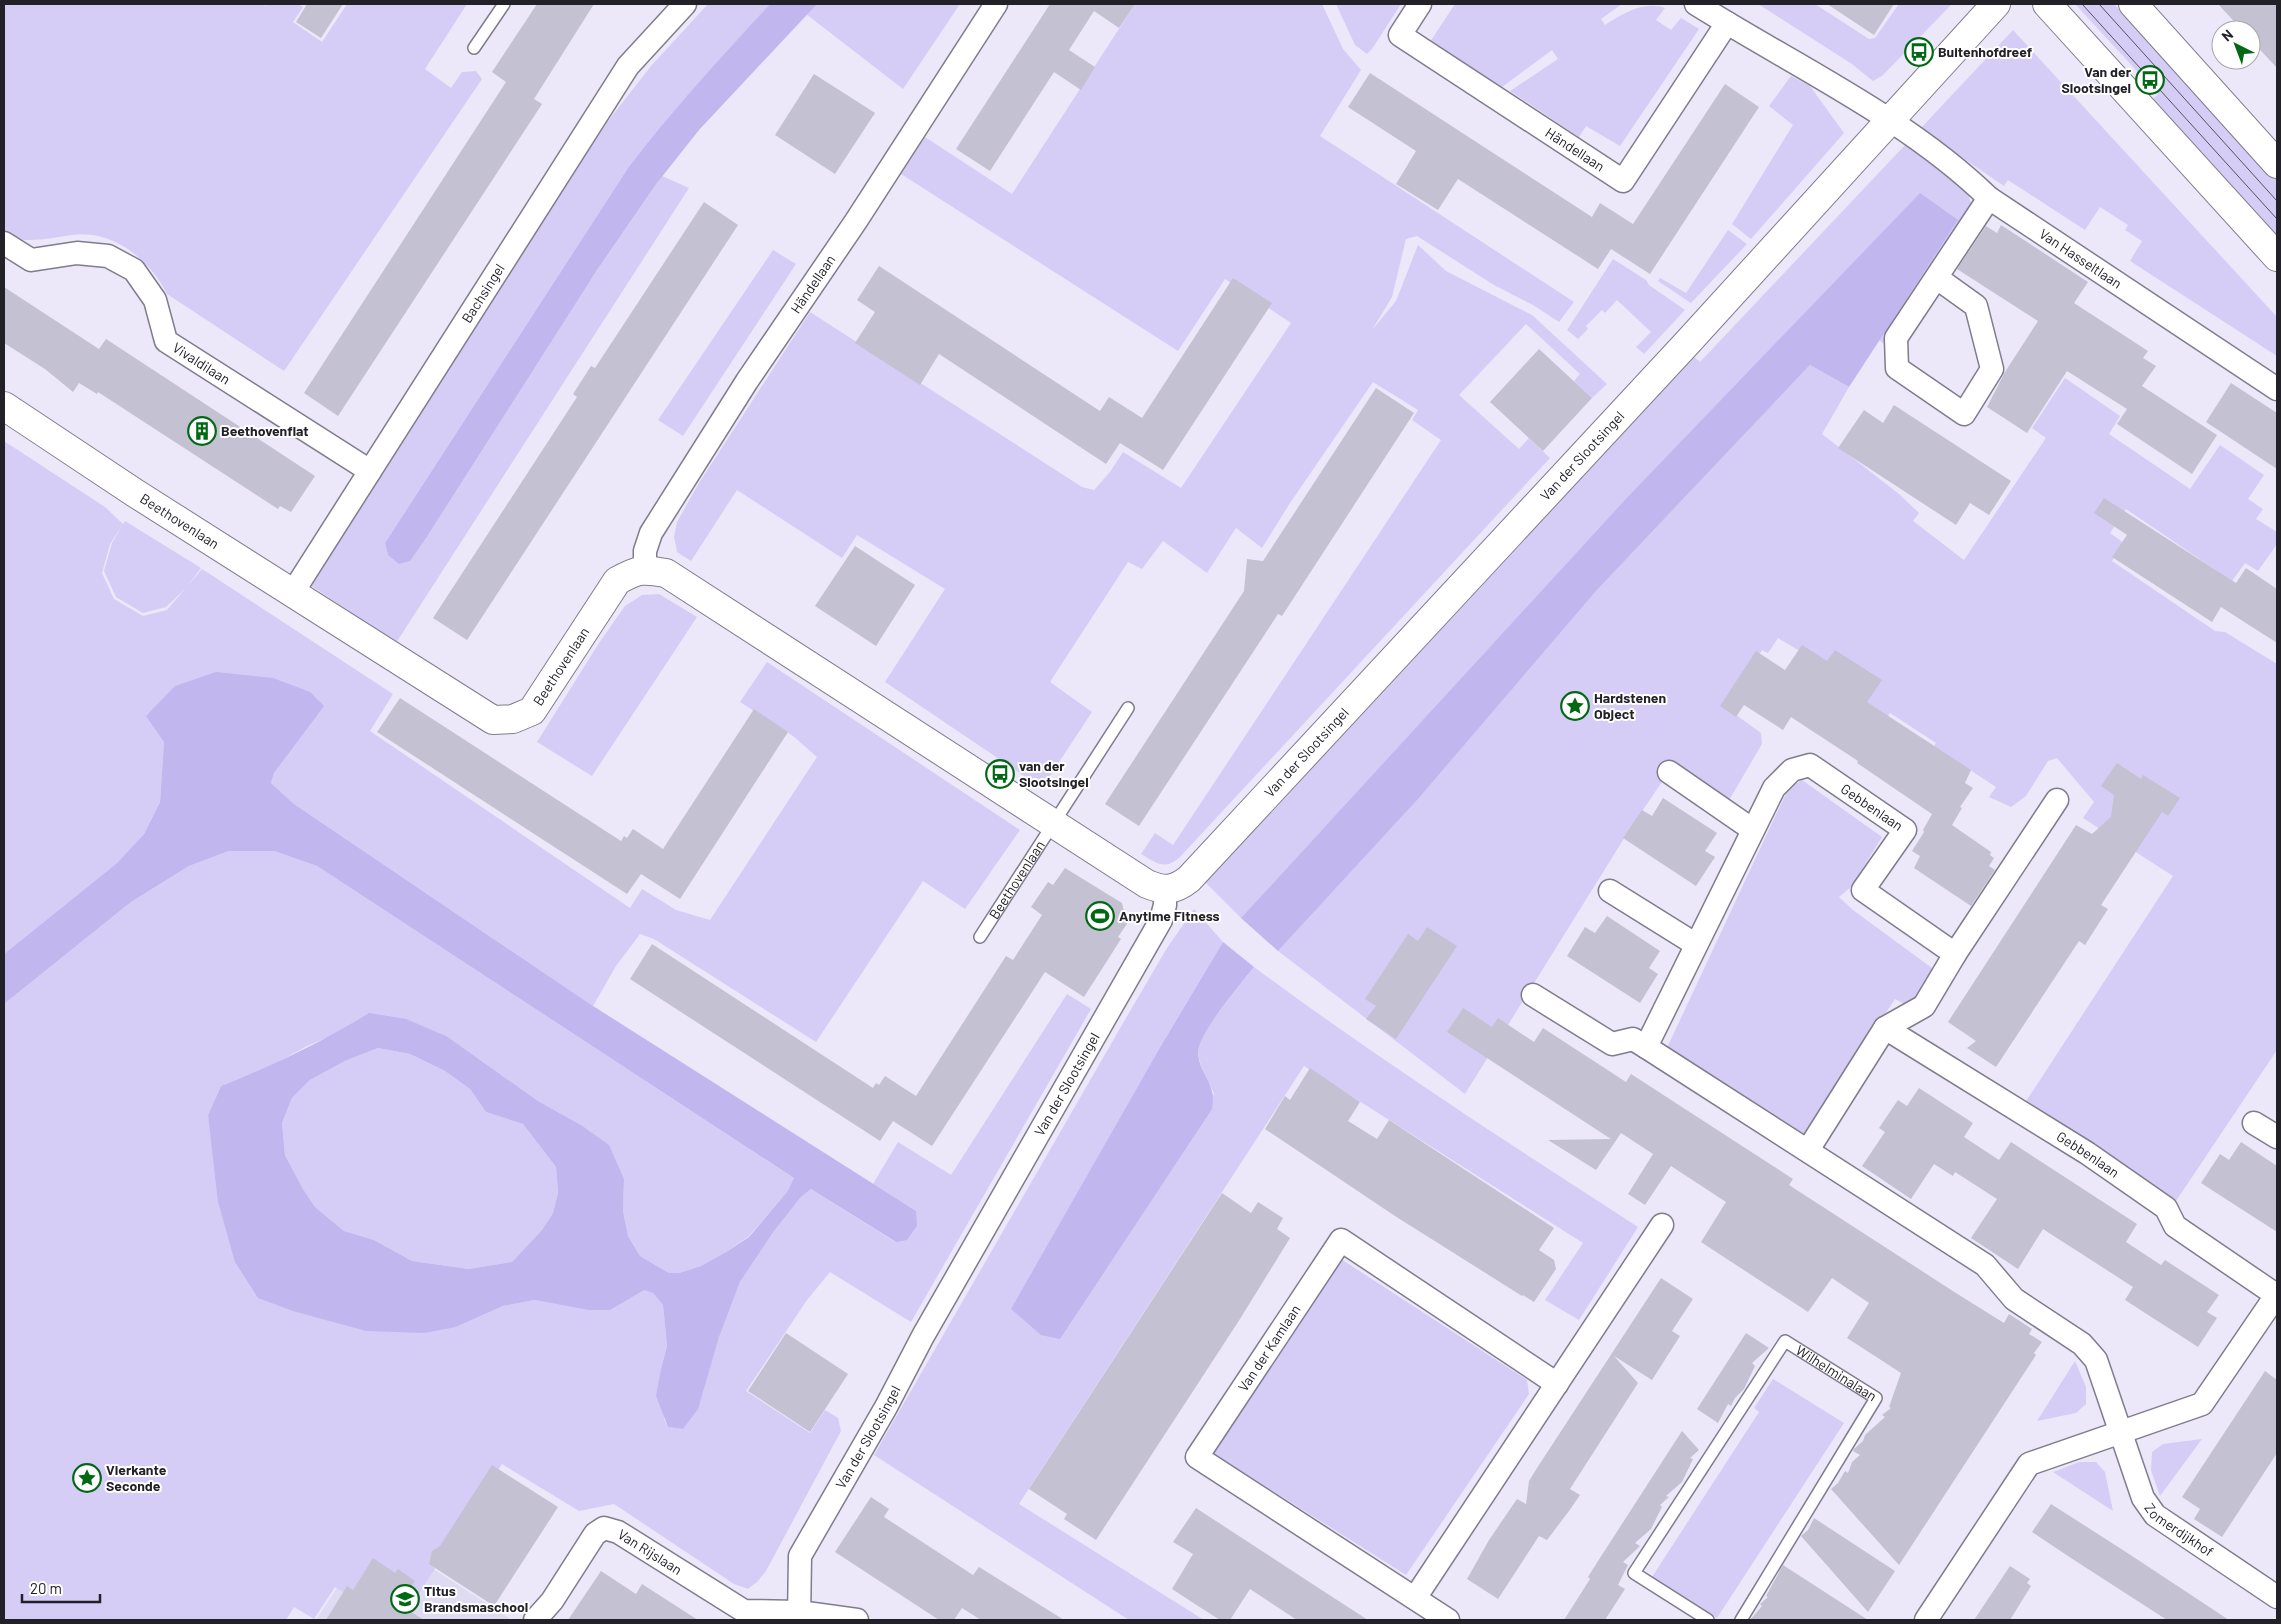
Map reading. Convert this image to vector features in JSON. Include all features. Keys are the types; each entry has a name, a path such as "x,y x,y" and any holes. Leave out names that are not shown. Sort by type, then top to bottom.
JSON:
{"street":[{"name":"Bachsingel","path":"293,592 628,66 685,4"},
{"name":"Händellaan","path":"646,569 645,551 651,533 747,381 856,221 996,4"},
{"name":"Händellaan","path":"1420,4 1400,35 1623,181 1727,23"},
{"path":"1696,4 1890,121"},
{"name":"Van der Slootsingel","path":"800,1616 800,1556 884,1411 922,1336 1161,920 1165,905 1165,890 1179,887 1189,879 1996,4"},
{"path":"2047,4 2277,257"},
{"path":"2133,4 2277,164"},
{"name":"Van Hasseltlaan","path":"1890,121 1962,172 1988,198 2277,389"},
{"path":"1937,278 1976,306 1992,369 1964,414 1897,368 1896,338 1988,198"},
{"name":"Vivaldilaan","path":"4,243 31,260 77,253 108,256 134,270 155,300 166,341 370,471"},
{"name":"Beethovenlaan","path":"4,406 135,492 493,720 513,719 532,711 618,581 634,571 646,569"},
{"path":"646,569 666,573 1147,884 1165,890"},
{"name":"Gebbenlaan","path":"1646,1047 1695,944 1774,788 1792,770 1810,765 1905,830 1863,890 1955,954"},
{"path":"1669,772 1752,830"},
{"path":"1808,1150 1885,1028 1924,1006 1955,954 2057,800"},
{"path":"1610,891 1695,944"},
{"path":"1533,995 1612,1044 1632,1039 1646,1047 1985,1265 2014,1298 2082,1344 2096,1360 2122,1431"},
{"name":"Gebbenlaan","path":"1885,1028 2088,1153 2166,1208 2175,1226 2277,1295"},
{"path":"2254,1122 2277,1137"},
{"path":"1415,1598 1662,1225"},
{"name":"Van der Kamlaan","path":"1448,1620 1198,1457 1341,1240 1557,1384"},
{"path":"1926,1620 2029,1464 2202,1404 2277,1295"},
{"name":"Zomerdijkhof","path":"2122,1431 2143,1498 2155,1515 2277,1597"},
{"name":"Van Rijslaan","path":"535,1620 552,1600 595,1534 604,1528 618,1532 744,1611 800,1616"},
{"path":"800,1616 856,1620"}],"lane":[{"path":"474,48 504,4"},
{"name":"Beethovenlaan","path":"980,937 1128,708"},
{"name":"Wilhelminalaan","path":"1708,1620 1634,1573 1785,1341 1876,1398 1741,1620"}],"shaded area":[{"path":"4,4 262,4 266,6 268,4 298,4 303,7 293,22 322,42 347,4 467,4 425,69 451,88 462,72 476,71 482,79 284,371 167,294 151,270 140,259 116,242 87,234 29,240 4,234"},
{"path":"708,4 770,4 679,105 628,168 385,543 388,555 595,273 662,176 689,188 396,643 307,583 608,121 651,66"},
{"path":"770,4 817,4 699,130 657,183 595,273 426,538 410,561 399,564 388,555 385,543 628,168 679,105"},
{"path":"817,4 960,4 903,89 806,14"},
{"path":"1135,4 1322,4 1343,49 1361,70 1320,136 1574,302 1559,322 1533,305 1494,285 1417,236 1406,239 1392,297 1372,330 1396,301 1418,245 1446,271 1532,315 1607,384 1592,398 1574,381 1580,374 1526,324 1459,395 1519,449 1529,438 1550,458 1180,857 1165,865 1156,863 1141,854 1155,833 1173,845 1441,440 1412,420 1418,410 1373,382 1290,503 1262,548 1236,528 1207,573 1163,541 1142,569 1128,562 1050,682 1092,712 1042,788 885,682 945,589 857,535 842,558 737,490 691,561 677,552 674,537 677,522 699,483 810,312 1082,487 1094,490 1110,472 1123,452 1181,488 1291,323 1225,279 1178,351 901,174 925,137 1012,194"},
{"path":"1336,4 1401,4 1367,54 1355,45"},
{"path":"1455,4 1622,4 1601,19 1605,25 1634,9 1657,6 1665,8 1656,20 1671,30 1681,18 1699,29 1620,146 1586,126 1579,137 1510,91 1558,59 1552,50 1502,87 1430,42"},
{"path":"1758,4 1815,4 1869,39 1875,38 1899,4 1952,4 1882,76 1873,81 1852,64"},
{"path":"2075,4 2114,4 2132,23 2147,31 2277,174 2277,241 2151,101 2158,94"},
{"path":"2013,30 2277,317 2277,356 2130,261 2142,241 2125,230 2128,225 2100,207 2085,230 2008,180 2004,186 1920,129"},
{"path":"1791,76 1810,86 1844,133 1751,239 1732,224 1793,125 1769,106"},
{"path":"1906,144 1967,190 1973,210 1884,344 1879,340 1958,220 1621,504 1241,918 1205,882 1692,355 1700,362"},
{"path":"1920,193 1958,220 1849,387 1810,365 1597,590 1419,798 1278,951 1241,918 1621,504"},
{"path":"1728,230 1747,244 1691,303 1658,281 1660,278 1686,293"},
{"path":"773,250 796,264 683,436 658,420"},
{"path":"1613,259 1646,280 1649,285 1685,310 1644,354 1636,347 1651,332 1617,300 1605,313 1602,310 1586,326 1588,329 1578,339 1567,330"},
{"path":"1810,365 1849,387 1822,434 1899,494 1919,513 1913,521 1964,560 2046,438 2032,428 2065,378 2120,416 2109,434 2190,489 2220,445 2264,475 2248,499 2263,509 2256,519 2277,532 2277,544 2258,571 2245,563 2232,581 2126,509 2110,533 2124,543 2112,561 2215,631 2225,632 2277,664 2277,1050 2172,1207 2021,1109 2173,876 2083,818 2094,802 2057,758 2048,761 2026,796 2011,807 1989,797 1996,787 1952,758 1925,760 1936,743 1890,713 1882,725 1823,665 1778,638 1768,653 1762,650 1725,707 1761,733 1762,744 1728,802 1672,767 1628,832 1465,1094 1278,951 1419,798 1597,590"},
{"path":"4,441 105,507 123,524 125,521 201,568 188,586 202,569 393,694 370,731 630,908 642,889 676,910 710,920 817,757 793,736 740,702 767,662 1020,830 965,909 923,881 816,1042 654,939 640,934 616,966 593,1006 294,804 271,783 274,773 323,706 164,742 160,802 144,834 117,863 4,954","holes":["123,524 112,543 104,571 116,597 143,613 166,607 185,589 167,610 143,616 114,599 102,573 110,544"]},
{"path":"659,594 697,617 592,776 537,742 599,643 625,606 642,595"},
{"path":"216,672 273,678 310,692 324,706 274,773 271,783 294,804 593,1006 916,1211 917,1226 907,1240 896,1242 811,1189 801,1197 774,1231 740,1282 719,1337 698,1409 683,1429 668,1427 656,1396 667,1346 663,1305 653,1293 644,1290 610,1310 589,1310 535,1300 503,1306 456,1327 424,1333 366,1331 293,1311 258,1298 235,1262 218,1202 208,1115 221,1086 296,1053 369,1013 406,1019 446,1036 538,1101 581,1125 609,1145 624,1179 623,1211 628,1236 640,1256 669,1273 679,1273 701,1266 749,1237 787,1192 794,1178 317,866 274,851 229,851 189,866 131,902 4,1004 4,954 117,863 144,834 160,802 164,742 146,716 175,686","holes":["378,1048 410,1054 445,1071 470,1089 486,1112 523,1124 556,1167 558,1193 553,1213 542,1230 512,1262 469,1269 412,1261 374,1240 344,1231 315,1207 285,1155 282,1123 292,1098 310,1080 345,1061"]},
{"path":"1802,780 1882,837 1851,887 1839,897 1853,910 1936,971 1912,1008 1895,999 1803,1138 1666,1050 1788,789"},
{"path":"229,851 274,851 317,866 794,1178 787,1192 749,1236 701,1266 679,1273 669,1273 640,1256 628,1236 623,1211 624,1179 581,1125 538,1101 501,1075 335,1034 307,1046 267,1068 221,1086 208,1115 213,1150 456,1327 503,1306 535,1300 560,1304 635,1294 644,1289 653,1293 663,1305 667,1346 661,1369 664,1419 668,1427 683,1429 740,1282 774,1231 801,1197 811,1189 895,1242 916,1211 873,1184 898,1142 951,1175 1067,994 1091,1009 911,1322 830,1272 807,1300 746,1391 810,1433 825,1410 838,1418 841,1431 766,1571 748,1589 734,1584 614,1504 579,1511 502,1464 402,1620 387,1620 335,1587 314,1619 294,1607 286,1620 4,1620 4,1004 131,902 189,866"},
{"path":"1194,909 1223,942 1165,1039 1215,1096 1202,1069 1198,1053 1200,1044 1212,1021 1254,967 1396,1068 1638,1227 1579,1320 1545,1300 1583,1243 1304,1066 1019,1504 1204,1620 1129,1620 874,1455 1167,948"},
{"path":"1223,942 1254,967 1212,1022 1204,1034 1200,1045 1199,1061 1212,1092 1212,1109 1060,1339 1041,1335 1011,1309 1165,1039"},
{"path":"378,1048 410,1054 445,1071 470,1089 486,1112 523,1124 556,1167 558,1193 553,1213 542,1230 512,1262 469,1269 412,1261 374,1240 344,1231 315,1207 303,1189 285,1155 282,1123 292,1098 310,1080 345,1061"},
{"path":"1341,1259 1527,1380 1529,1394 1406,1575 1211,1452"},
{"path":"2075,1361 2086,1387 2086,1404 2076,1413 2037,1421"},
{"path":"1773,1379 1844,1423 1717,1618 1652,1577 1759,1412 1754,1408"},
{"path":"2202,1439 2160,1496 2151,1470 2152,1452 2163,1444"},
{"path":"2079,1462 2096,1462 2105,1472 2113,1511 2053,1472"},
{"name":"Titus Brandsmaschool","path":"407,1552 509,1618 507,1620 316,1620 356,1559"}],"building":[{"path":"307,4 343,4 321,38 296,22"},
{"path":"537,4 594,4 534,99 542,104 338,416 304,393 506,82 492,72"},
{"path":"1050,4 1135,4 1119,28 1094,11 1069,50 1095,67 1081,90 1054,72 990,171 956,149"},
{"path":"1827,4 1894,4 1874,35"},
{"path":"2218,4 2277,4 2277,68 2261,51 2261,20 2233,20"},
{"path":"1370,73 1592,217 1600,203 1633,224 1725,84 1759,107 1650,274 1611,249 1598,269 1458,179 1438,210 1396,184 1416,151 1348,107"},
{"path":"814,74 875,113 835,174 775,135"},
{"path":"704,202 738,225 467,640 433,618 577,397 573,394 591,366 595,368"},
{"path":"2001,225 2088,282 2074,303 2148,351 2143,358 2156,366 2142,386 2217,435 2192,474 2117,424 2127,409 2067,371 2027,433 1987,407 2005,372 2038,321 1957,269 1986,226 1997,233"},
{"path":"879,266 1100,411 1109,397 1142,418 1233,278 1272,303 1163,470 1120,443 1106,464 939,354 920,385 855,343 875,312 857,300"},
{"name":"Beethovenflat","path":"4,287 99,349 106,339 315,476 291,512 280,506 278,509 98,392 97,394 79,383 73,392 45,369 4,343"},
{"path":"1539,349 1592,398 1543,451 1490,402"},
{"path":"2231,383 2277,413 2277,469 2206,422"},
{"path":"1376,388 1414,413 1282,616 1278,614 1139,826 1105,804 1244,591 1247,559 1263,561"},
{"path":"1894,405 2011,481 1989,515 1970,503 1956,525 1838,448 1864,410 1883,423"},
{"path":"2104,498 2236,583 2246,568 2277,589 2277,643 2221,607 2212,622 2112,557 2127,535 2094,513"},
{"path":"855,546 915,585 876,646 815,606"},
{"path":"1802,645 1827,661 1835,650 1882,680 1867,702 1971,770 1965,783 1973,788 1960,807 1962,808 1952,825 1991,852 1990,855 1994,858 1989,866 1995,870 1971,906 1914,868 1920,856 1912,851 1924,832 1923,830 1932,814 1857,763 1858,761 1791,717 1783,730 1744,705 1736,717 1720,706 1756,651 1785,670"},
{"path":"400,698 621,841 624,836 627,838 633,829 663,849 754,709 788,732 680,899 641,874 627,894 377,732"},
{"path":"2117,763 2141,779 2143,775 2180,798 2168,816 2162,812 2101,905 2108,909 2085,945 2079,941 1996,1067 1967,1048 1976,1041 1948,1022 2076,825 2092,834 2111,817 2114,795 2101,786"},
{"path":"1663,798 1717,833 1705,851 1715,857 1696,886 1623,838 1642,810 1652,816"},
{"path":"1065,868 1122,903 1127,924 1118,937 1121,939 1084,997 1045,972 932,1146 893,1121 880,1141 630,979 652,944 873,1088 876,1083 879,1085 885,1076 916,1096 1006,956 1013,960 1042,915 1031,907 1048,882 1053,885"},
{"path":"1607,916 1660,951 1649,968 1658,974 1640,1003 1567,956 1585,927 1595,933"},
{"path":"1427,927 1457,946 1396,1039 1366,1019 1376,1006 1365,999 1408,934 1418,941"},
{"path":"1463,1008 1492,1027 1498,1018 1534,1042 1543,1028 1626,1082 1631,1074 1793,1179 1789,1185 1959,1295 2004,1323 2009,1314 2032,1329 2029,1334 2042,1342 2034,1353 2036,1355 1899,1565 1831,1489 1838,1483 1845,1471 1848,1473 1852,1462 1860,1455 1853,1451 1854,1449 1863,1441 1865,1435 1885,1417 1882,1415 1891,1408 1889,1407 1901,1373 1847,1338 1869,1303 1832,1278 1808,1312 1701,1242 1726,1202 1671,1166 1645,1205 1628,1194 1653,1154 1621,1133 1596,1170 1548,1140 1611,1139 1447,1032"},
{"path":"1310,1068 1360,1102 1348,1121 1377,1139 1389,1120 1554,1228 1539,1250 1554,1260 1556,1269 1534,1302 1395,1216 1265,1129 1285,1096 1290,1100"},
{"path":"1919,1088 1973,1123 1964,1137 1999,1160 2011,1142 2137,1224 2126,1242 2161,1265 2165,1260 2219,1295 2207,1312 2217,1318 2198,1347 2125,1300 2133,1287 2043,1229 2018,1269 1971,1238 1997,1199 1955,1172 1953,1176 1934,1164 1911,1199 1862,1166 1885,1132 1879,1128 1898,1100 1907,1106"},
{"path":"2241,1142 2277,1166 2277,1232 2201,1183 2220,1154 2229,1160"},
{"path":"1222,1193 1251,1213 1258,1202 1283,1218 1277,1229 1290,1238 1240,1319 1096,1540 1064,1519 1067,1514 1029,1489"},
{"path":"1661,1278 1693,1299 1672,1331 1680,1336 1652,1380 1614,1356 1638,1383 1570,1489 1580,1495 1547,1540 1539,1536 1498,1599 1467,1579 1489,1540 1517,1499 1526,1504 1529,1481"},
{"path":"786,1333 848,1374 810,1432 748,1391"},
{"path":"1746,1333 1769,1348 1752,1363 1755,1366 1744,1389 1735,1398 1731,1406 1728,1404 1718,1423 1697,1409"},
{"path":"2265,1371 2277,1380 2277,1453 2222,1537 2194,1519 2200,1509 2182,1497"},
{"path":"1682,1431 1699,1450 1690,1458 1693,1459 1682,1482 1666,1496 1669,1497 1660,1505 1662,1507 1651,1529 1635,1543 1640,1546 1623,1562 1628,1565 1618,1585 1625,1589 1605,1620 1564,1620 1590,1579 1588,1577"},
{"path":"492,1465 558,1507 494,1606 429,1564 432,1551 440,1546"},
{"path":"871,1497 889,1509 884,1517 973,1575 979,1567 1064,1620 981,1620 962,1608 954,1620 939,1620 835,1552"},
{"path":"2051,1504 2229,1620 2167,1620 2071,1558 2032,1532"},
{"path":"1196,1508 1368,1620 1297,1620 1250,1589 1230,1620 1220,1620 1198,1606 1172,1589 1193,1554 1173,1542"},
{"path":"1814,1518 1895,1571 1868,1612 1801,1536 1808,1530"},
{"path":"373,1558 395,1573 398,1569 415,1581 400,1605 424,1620 326,1620 347,1586 353,1590"},
{"path":"1783,1565 1868,1620 1750,1620 1762,1606 1760,1604 1768,1597 1766,1596"},
{"path":"2010,1566 2030,1579 2027,1583 2031,1586 2010,1620 1974,1620"},
{"path":"601,1571 636,1594 642,1584 698,1620 568,1620"}],"tram line":[{"path":"2082,4 2277,219"},
{"path":"2099,4 2277,201"}],"place":[{"name":"Buitenhofdreef","path":"1919,52"},
{"name":"Van der Slootsingel","path":"2150,80"},
{"name":"Beethovenflat","path":"202,431"},
{"name":"Hardstenen Object","path":"1575,706"},
{"name":"van der Slootsingel","path":"1000,774"},
{"name":"Anytime Fitness","path":"1100,916"},
{"name":"Vierkante Seconde","path":"87,1478"},
{"name":"Titus Brandsmaschool","path":"405,1599"}]}
